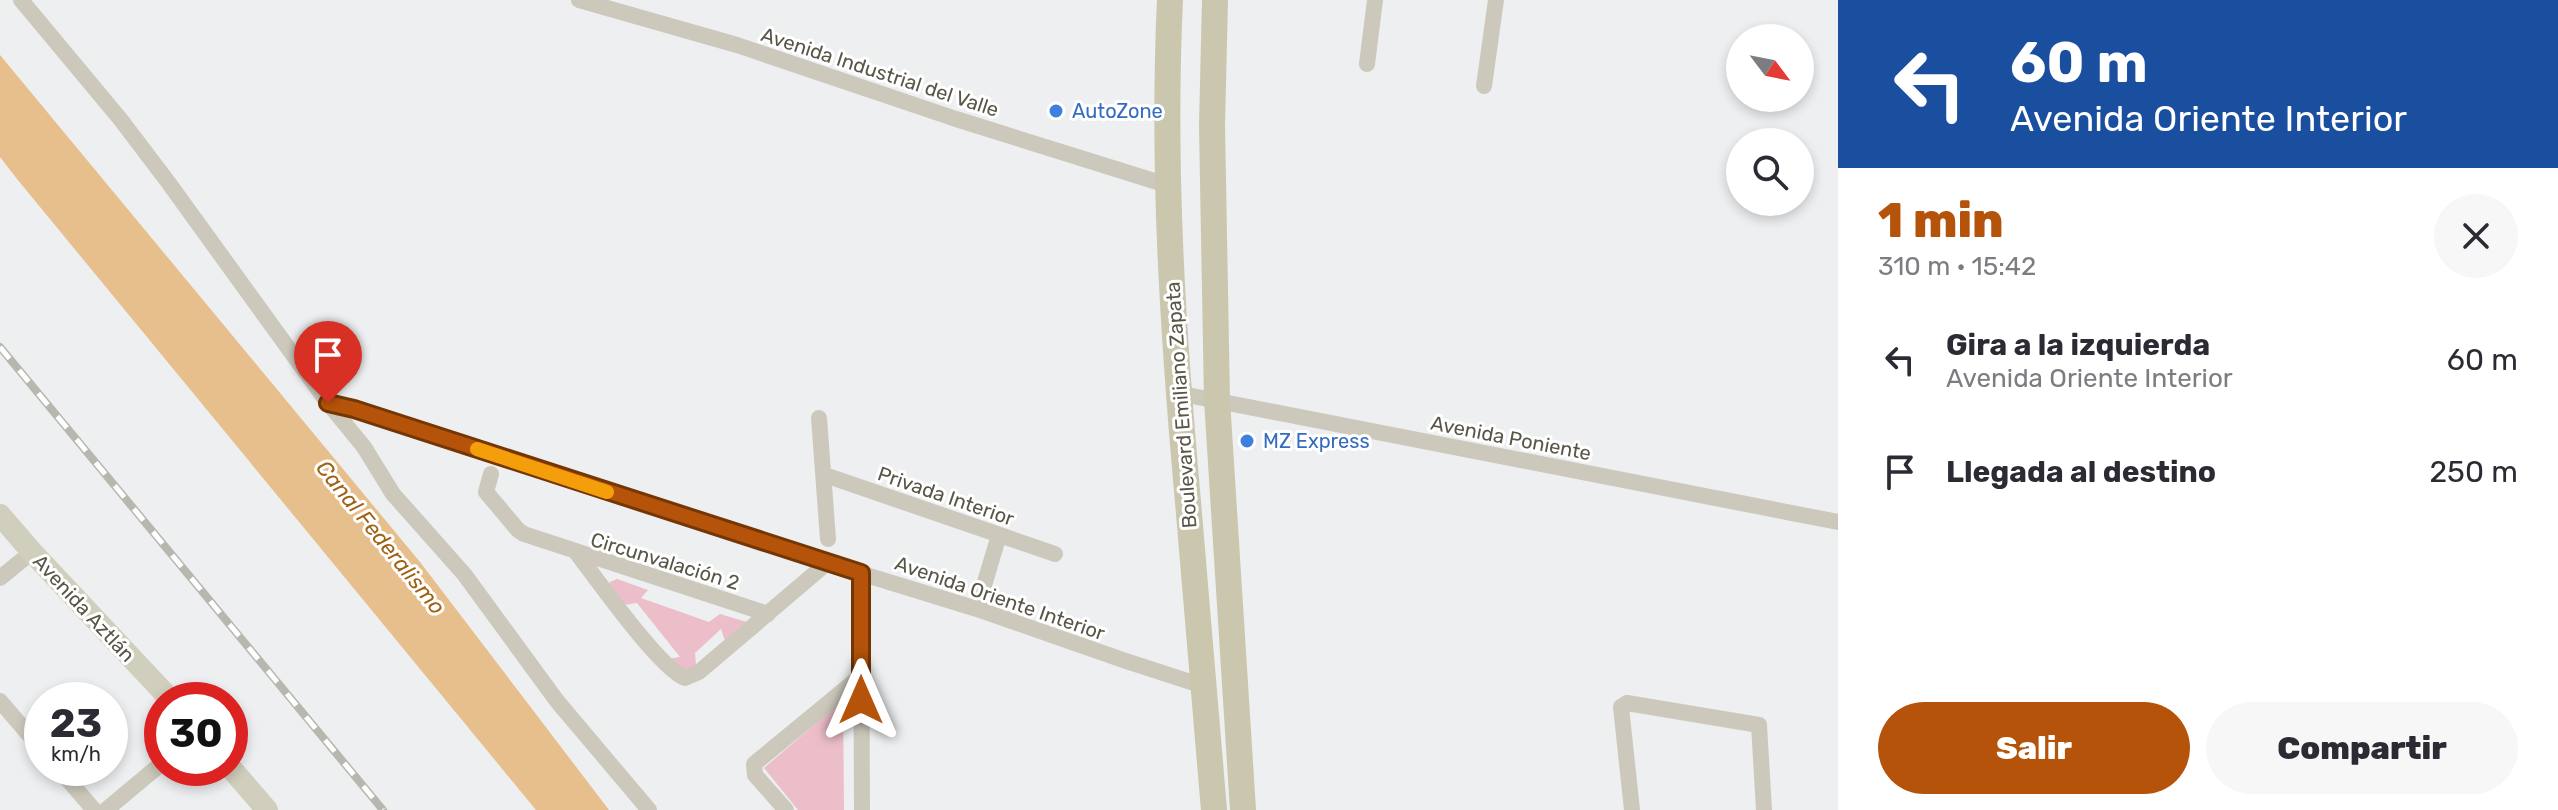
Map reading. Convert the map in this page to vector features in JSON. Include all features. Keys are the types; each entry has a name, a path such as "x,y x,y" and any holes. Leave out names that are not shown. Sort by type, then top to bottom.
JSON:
{"main road":[{"name":"Boulevard Emiliano Zapata","path":"1170,0 1167,185 1177,393 1214,810"},
{"name":"Boulevard Emiliano Zapata","path":"1215,0 1212,125 1217,400 1243,810"},
{"name":"Avenida Aztlán","path":"0,515 154,682"},
{"path":"246,786 267,810"}],"street":[{"path":"21,0 121,120 328,403 364,447 393,494 464,574 557,701 649,810"},
{"name":"Avenida Industrial del Valle","path":"579,0 737,45 956,119 1167,185"},
{"path":"1367,64 1375,0"},
{"path":"1484,86 1496,0 1485,0"},
{"name":"Avenida Poniente","path":"1177,393 1838,522"},
{"name":"Avenida Oriente Interior","path":"328,403 977,609 1203,686"},
{"path":"819,418 828,539"},
{"path":"491,474 486,492 518,530 576,552"},
{"name":"Privada Interior","path":"825,475 1055,554"},
{"path":"977,609 999,535"},
{"path":"0,578 32,552"},
{"name":"Circunvalación 2","path":"576,552 659,659 685,678 694,675 827,563"},
{"name":"Circunvalación 2","path":"576,552 768,614"},
{"path":"861,573 862,810"},
{"path":"786,810 755,775 754,764 861,676"},
{"path":"0,701 24,729"},
{"path":"1632,810 1621,707 1627,703 1759,725 1764,810"},
{"path":"106,810 144,778"},
{"path":"73,786 94,810"}],"shaded area":[{"path":"617,579 648,590 641,598 709,622 720,614 747,622 725,641 721,629 695,653 696,665 684,677 668,659 680,657 637,603 624,605 608,588 610,582"},
{"path":"843,700 844,810 798,810 764,768"}],"water":[{"name":"Canal Federalismo","path":"0,55 420,562 609,810 536,810 17,179 0,157"}],"railway":[{"path":"0,347 383,810"}],"slow traffic":[{"path":"477,449 607,492"}],"place":[{"name":"AutoZone","path":"1056,111"},
{"name":"MZ Express","path":"1247,441"}],"route":[{"path":"328,403 861,573 861,700"}]}
